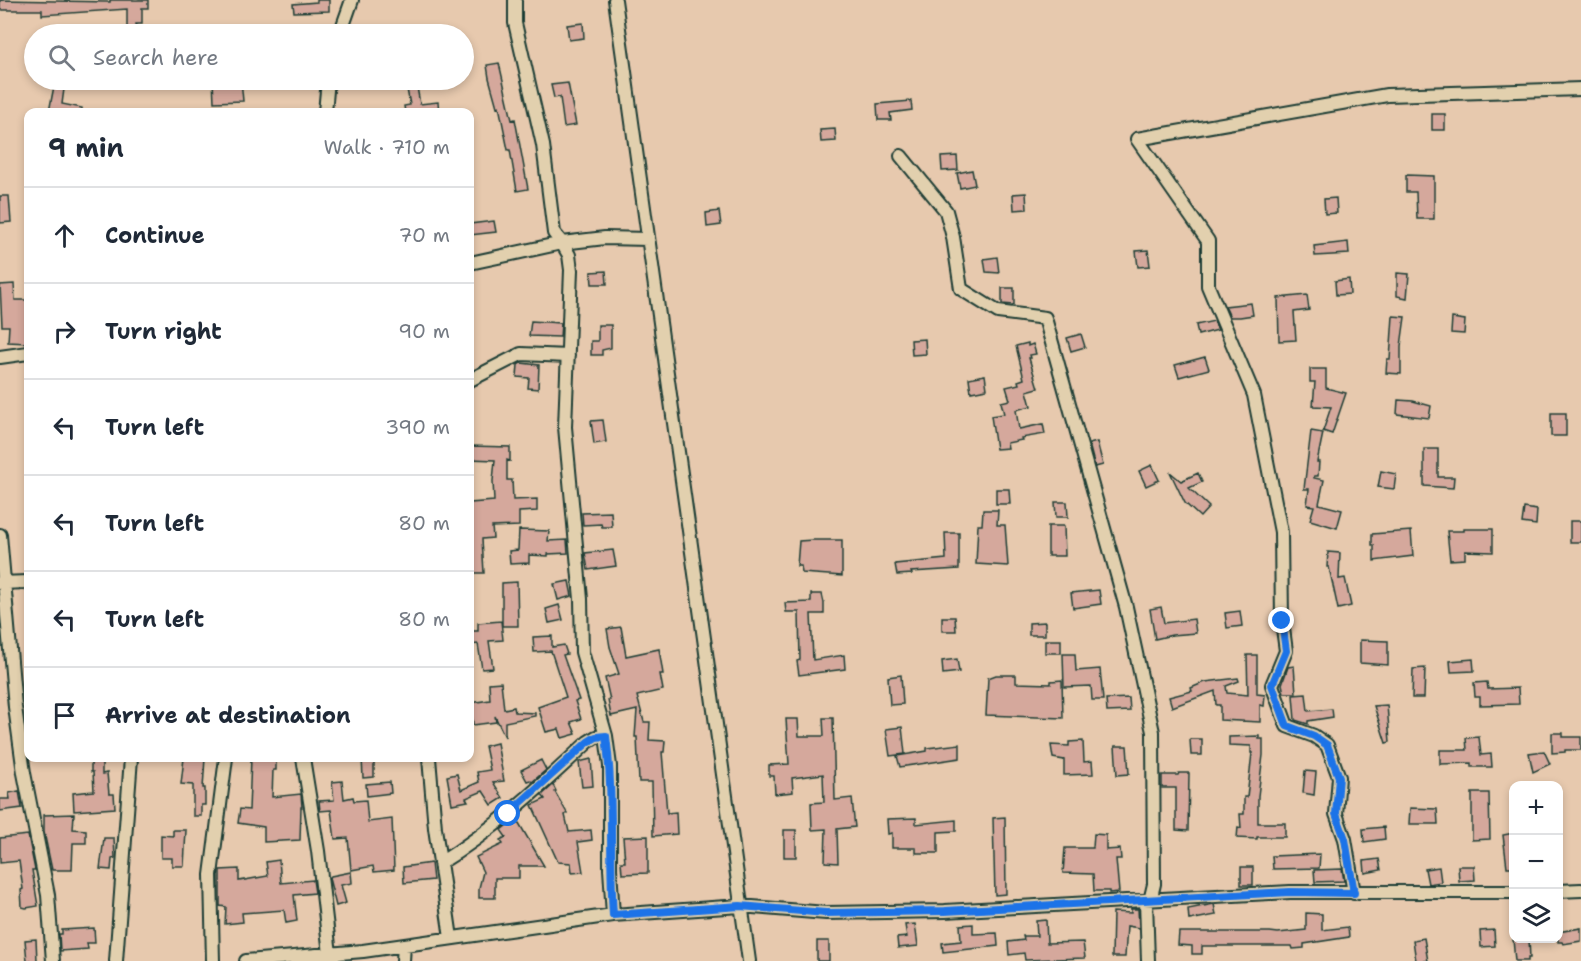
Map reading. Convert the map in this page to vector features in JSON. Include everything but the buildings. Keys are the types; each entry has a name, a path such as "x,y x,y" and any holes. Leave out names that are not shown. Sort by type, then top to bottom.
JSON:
{"street":[{"path":"344,24 352,0"},
{"path":"515,0 515,23 543,145 554,233 569,255 571,270 565,427 580,599 580,638 606,736 610,765 610,869 613,915"},
{"path":"615,0 749,961"},
{"path":"1354,893 1345,839 1336,814 1339,777 1327,745 1314,736 1287,726 1272,685 1286,651 1282,621 1281,532 1254,395 1208,286 1208,241 1137,139 1387,95 1581,89"},
{"path":"325,108 327,90"},
{"path":"901,156 946,211 953,237 961,289 998,312 1046,318 1126,607 1153,732 1154,884 1148,901 1148,961"},
{"path":"474,262 562,243 605,238 648,239"},
{"path":"0,357 24,354"},
{"path":"474,378 521,354 568,356"},
{"path":"0,535 2,582 15,707 24,773 48,895 53,961"},
{"path":"2,582 24,582"},
{"path":"440,863 469,845 508,814 588,742 596,737 606,736"},
{"path":"116,961 131,762"},
{"path":"213,961 211,875 225,762"},
{"path":"304,762 318,851 330,954"},
{"path":"429,762 451,938"},
{"path":"1563,891 1581,890"},
{"path":"246,961 404,945 613,915 740,906 826,913 945,911 1290,892 1509,892"},
{"path":"403,961 404,945"}],"route":[{"path":"508,814 588,742 596,737 606,736 610,765 610,869 613,915 740,906 826,913 945,911 1290,892 1354,893 1345,839 1336,814 1339,777 1327,745 1314,736 1287,726 1272,685 1286,651 1282,621"}]}
